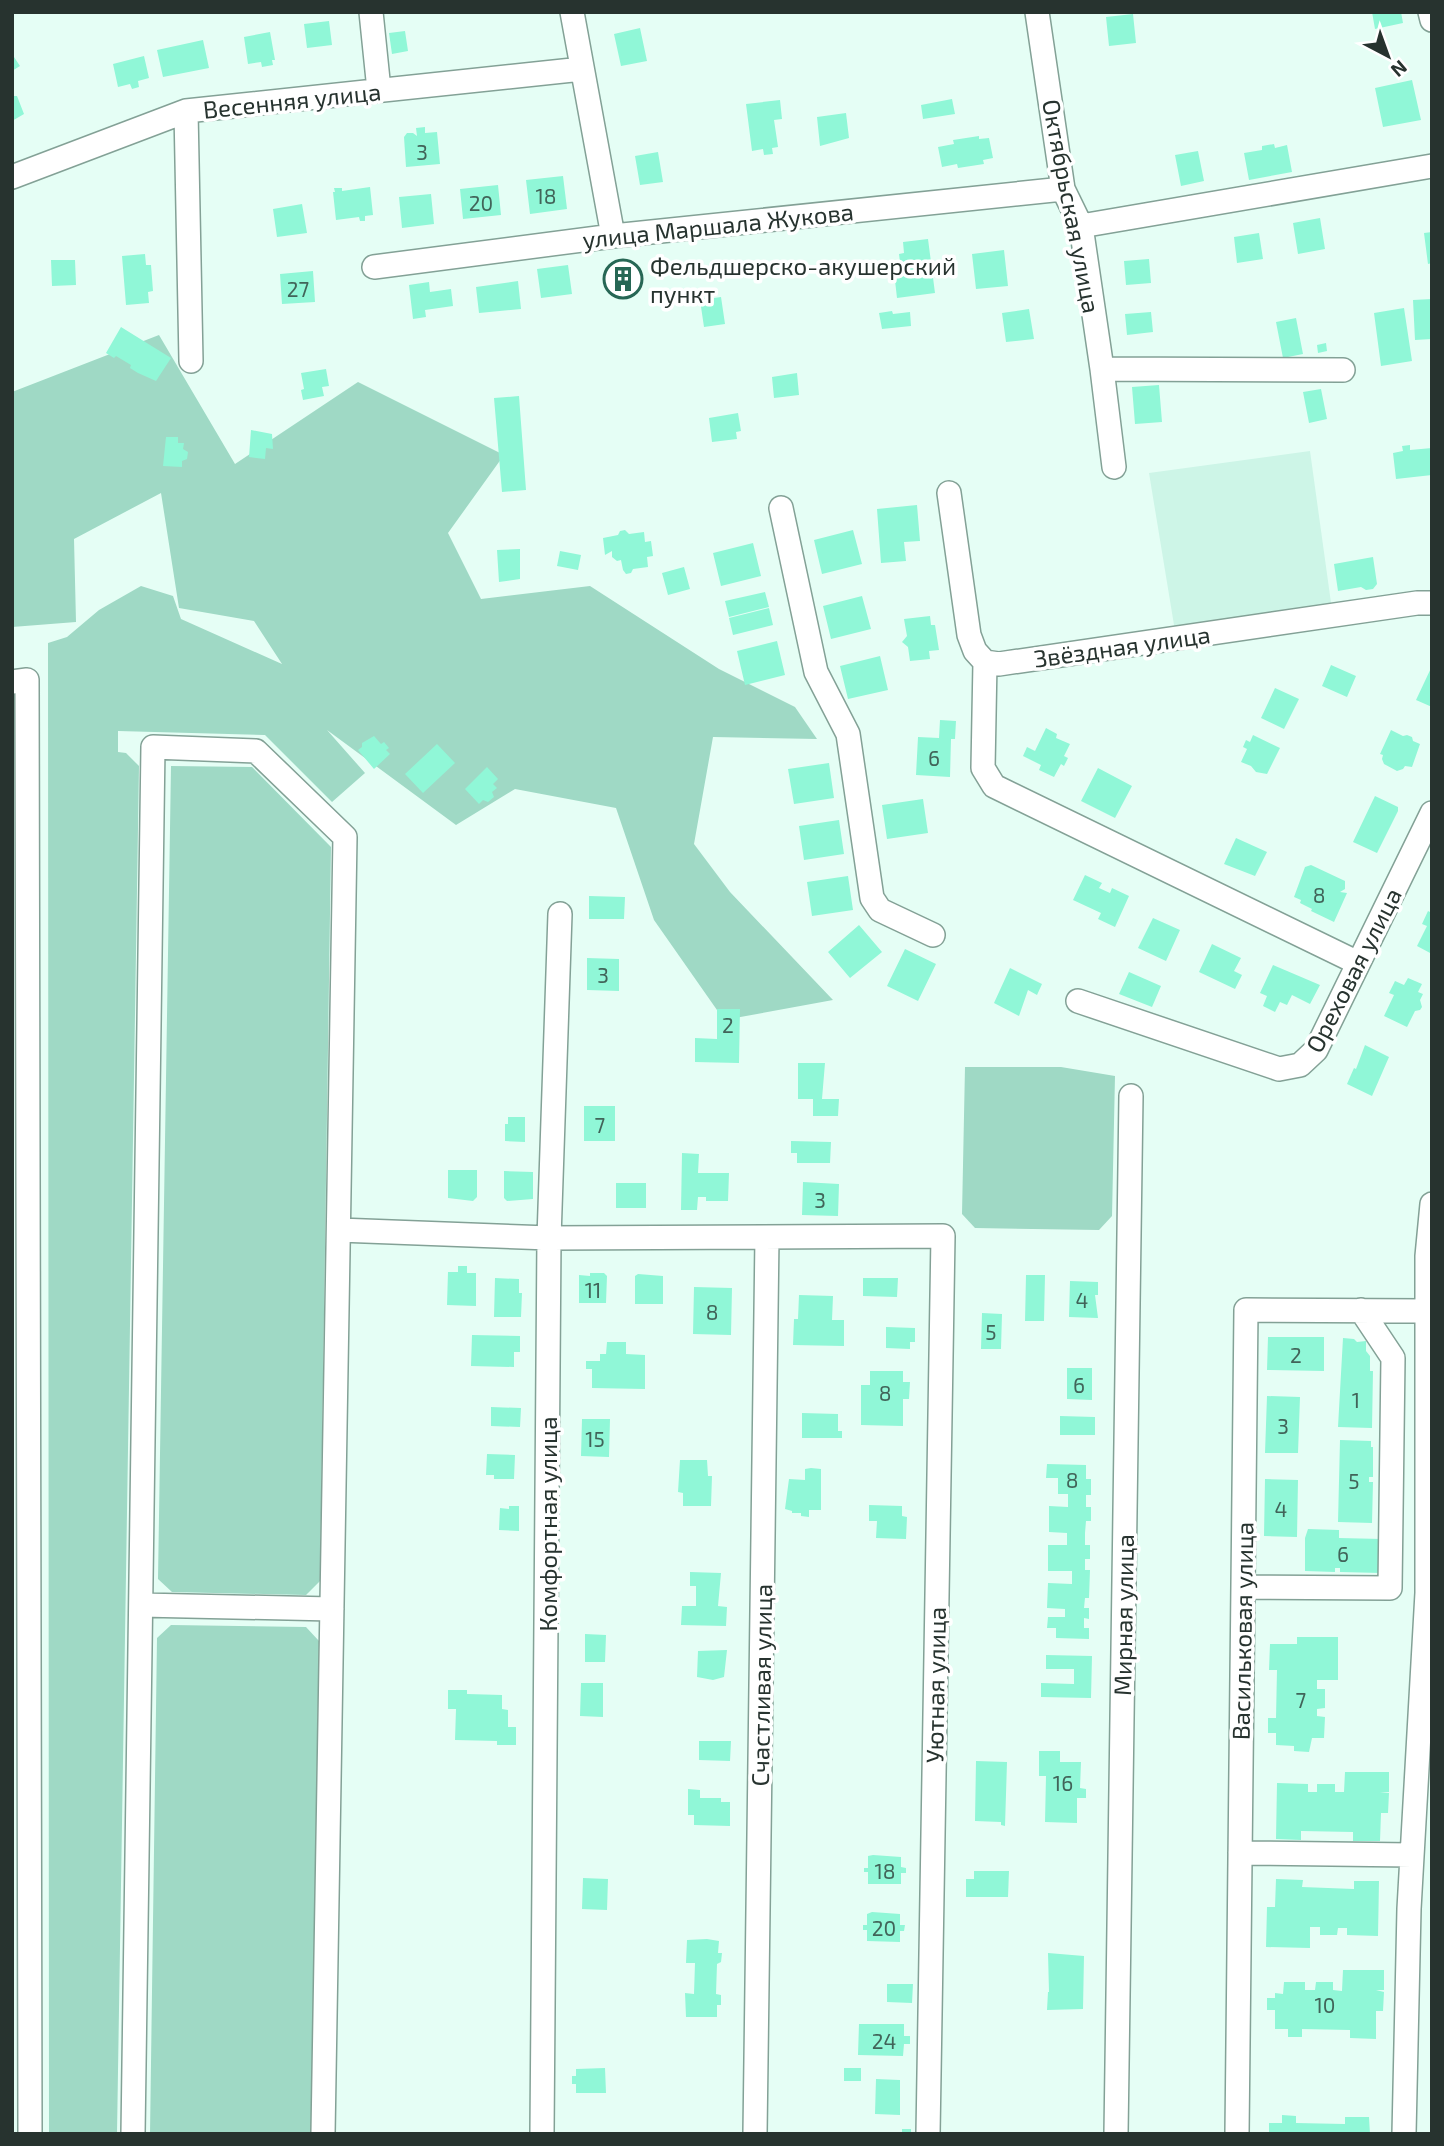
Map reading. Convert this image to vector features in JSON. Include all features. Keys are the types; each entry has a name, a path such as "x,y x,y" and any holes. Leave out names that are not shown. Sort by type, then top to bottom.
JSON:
{"street":[{"path":"371,12 379,90"},
{"path":"572,12 613,236"},
{"name":"Октябрьская улица","path":"1037,12 1063,189 1081,226 1102,369"},
{"path":"1430,12 1432,20"},
{"name":"Весенняя улица","path":"12,177 186,111 582,69"},
{"path":"186,111 191,361"},
{"path":"1081,226 1432,166"},
{"name":"улица Маршала Жукова","path":"374,267 613,236 1063,189"},
{"path":"1114,467 1102,369 1343,370"},
{"path":"949,493 969,635 975,651 985,662 983,768 994,786 1358,963"},
{"path":"782,508 816,673 848,734 872,898 880,910 933,935"},
{"name":"Звёздная улица","path":"985,662 999,664 1432,603"},
{"path":"12,682 27,680 30,2134"},
{"path":"133,2134 153,747 256,751 345,837 323,2134"},
{"name":"Ореховая улица","path":"1078,1001 1279,1069 1300,1065 1315,1050 1432,813"},
{"name":"Комфортная улица","path":"542,2134 549,1238 560,914"},
{"name":"Мирная улица","path":"1116,2134 1131,1096"},
{"path":"1404,2134 1412,1855 1429,1593 1426,1311 1432,1204"},
{"path":"339,1230 549,1238 767,1237"},
{"name":"Уютная улица","path":"767,1237 943,1236 928,2134"},
{"name":"Счастливая улица","path":"755,2134 767,1237"},
{"name":"Васильковая улица","path":"1237,2134 1246,1310 1426,1311"},
{"path":"1243,1587 1390,1588 1393,1359 1362,1310"},
{"path":"141,1605 332,1609"},
{"path":"1240,1853 1412,1855"}],"shaded area":[{"path":"159,335 235,464 358,382 504,455 448,533 481,599 590,586 719,669 795,707 817,739 713,737 694,844 730,892 833,1000 724,1020 654,920 616,808 515,789 456,825 327,730 365,773 332,802 265,735 118,731 118,752 126,753 139,766 117,2134 49,2134 48,643 67,637 99,610 141,586 173,596 181,619 282,664 254,621 179,608 161,493 74,539 76,622 12,627 12,392"},
{"path":"1310,451 1332,610 1175,631 1149,473"},
{"path":"171,766 252,767 331,847 320,1581 306,1595 172,1592 158,1579"},
{"path":"965,1067 1061,1067 1115,1076 1112,1216 1099,1230 975,1228 962,1214"},
{"path":"171,1625 306,1627 319,1641 311,2134 150,2134 157,1638"}],"building":[{"path":"1372,12 1401,12 1403,23 1375,29"},
{"path":"1133,14 1136,43 1109,46 1106,17"},
{"path":"329,21 332,45 307,48 304,24"},
{"path":"640,28 647,61 621,66 614,34"},
{"path":"405,31 408,51 392,54 389,33"},
{"path":"270,32 275,60 272,60 273,65 262,67 261,62 248,64 244,37"},
{"path":"203,40 209,68 163,77 157,50"},
{"path":"12,54 20,66 12,71"},
{"path":"144,56 149,78 138,81 139,87 132,89 130,84 118,87 113,64"},
{"path":"1412,80 1421,120 1383,127 1375,88"},
{"path":"12,96 17,96 24,114 12,121"},
{"path":"952,99 955,114 923,119 921,105"},
{"path":"780,100 782,119 774,120 778,147 772,148 773,154 764,155 763,149 752,151 746,104"},
{"path":"846,113 849,138 820,146 817,117"},
{"path":"425,127 425,133 437,132 440,164 406,167 404,137 407,133 417,136 416,128"},
{"path":"979,136 979,139 989,138 993,158 983,160 984,164 958,168 957,164 942,167 938,147 954,144 953,140"},
{"path":"1274,144 1275,148 1287,145 1292,172 1249,180 1244,153 1262,150 1262,146"},
{"path":"1198,151 1204,181 1181,186 1175,155"},
{"path":"658,152 663,182 640,185 635,156"},
{"path":"563,176 567,209 530,214 526,180"},
{"path":"498,185 501,215 463,219 460,189"},
{"path":"370,187 373,215 365,216 365,221 360,221 359,217 336,220 334,188 342,188 342,191"},
{"path":"431,194 434,224 402,228 399,197"},
{"path":"302,204 307,233 277,237 273,209"},
{"path":"1320,218 1325,249 1298,254 1293,223"},
{"path":"1432,232 1432,263 1428,264 1424,233"},
{"path":"1259,233 1263,259 1237,263 1234,237"},
{"path":"928,239 935,293 897,298 893,263 900,262 899,254 904,253 903,242"},
{"path":"1004,250 1008,286 976,289 972,254"},
{"path":"145,254 146,265 151,265 153,291 148,292 149,303 126,305 122,256"},
{"path":"1149,259 1151,283 1126,285 1124,261"},
{"path":"51,260 75,260 76,285 52,286"},
{"name":"Фельдшерско-акушерский пункт","path":"635,264 639,289 611,294 607,269"},
{"path":"568,265 572,294 541,298 537,269"},
{"path":"313,271 315,302 282,304 280,274"},
{"path":"518,281 521,309 479,313 476,287"},
{"path":"429,282 430,292 451,289 453,306 425,310 426,317 413,319 409,285"},
{"path":"712,295 714,298 721,297 725,324 704,327 700,300"},
{"path":"1432,299 1432,339 1415,340 1413,300"},
{"path":"1404,308 1412,361 1381,366 1374,313"},
{"path":"1029,309 1034,339 1006,342 1002,313"},
{"path":"892,311 893,314 910,312 911,326 882,329 879,313"},
{"path":"1151,312 1153,332 1127,335 1125,314"},
{"path":"1296,318 1303,354 1283,358 1276,322"},
{"path":"121,327 171,358 156,381 130,368 131,365 116,356 114,358 106,353"},
{"path":"1326,343 1327,351 1318,353 1317,345"},
{"path":"326,369 329,386 322,387 324,396 303,400 301,373"},
{"path":"797,373 799,395 774,398 772,377"},
{"path":"1159,385 1162,422 1135,424 1132,387"},
{"path":"1321,389 1327,419 1309,423 1303,392"},
{"path":"519,396 526,490 502,492 494,398"},
{"path":"738,413 741,431 736,432 737,439 712,442 709,418"},
{"path":"251,430 272,434 273,449 266,448 265,459 249,457"},
{"path":"166,437 178,437 178,443 184,443 183,449 188,452 187,459 182,461 182,467 163,466"},
{"path":"1410,445 1410,450 1432,448 1432,475 1396,479 1393,453 1403,451 1402,446"},
{"path":"917,505 920,541 904,542 906,561 881,563 877,509"},
{"path":"625,530 629,534 644,532 645,542 651,541 653,556 647,557 648,567 633,569 626,574 621,560 617,561 612,557 612,551 605,555 603,538 618,535"},
{"path":"853,530 862,564 822,574 814,540"},
{"path":"753,543 761,576 721,586 713,553"},
{"path":"520,549 520,579 499,582 497,550"},
{"path":"560,551 581,555 578,570 557,566"},
{"path":"1373,557 1377,584 1373,589 1366,590 1361,587 1338,591 1334,564"},
{"path":"684,567 690,589 668,595 662,573"},
{"path":"765,592 769,607 729,617 725,601"},
{"path":"862,596 871,629 831,639 823,606"},
{"path":"769,608 773,625 733,635 729,618"},
{"path":"930,616 931,625 935,625 939,650 929,651 930,659 910,661 908,647 902,642 907,636 904,619"},
{"path":"777,641 785,675 745,685 737,651"},
{"path":"880,656 888,690 848,699 840,666"},
{"path":"1331,665 1356,676 1347,697 1322,686"},
{"path":"1432,666 1432,707 1416,700"},
{"path":"1275,688 1299,699 1284,729 1261,718"},
{"path":"940,720 956,721 955,739 951,739 950,777 916,775 918,737 939,738"},
{"path":"1046,728 1057,734 1056,738 1070,744 1064,756 1068,758 1054,777 1039,770 1041,765 1023,756 1027,747 1035,751"},
{"path":"1391,730 1412,737 1413,741 1420,744 1412,767 1405,766 1397,771 1384,764 1383,755 1380,754"},
{"path":"1253,735 1280,748 1267,774 1256,772 1251,766 1241,762 1247,749 1243,747 1246,740 1250,742"},
{"path":"374,736 381,744 384,742 390,754 374,769 358,750 362,743"},
{"path":"437,744 455,763 423,793 405,774"},
{"path":"829,763 834,798 794,804 788,769"},
{"path":"487,767 498,779 493,784 497,788 492,792 494,797 479,804 465,789"},
{"path":"1098,768 1132,786 1115,818 1081,801"},
{"path":"1375,796 1398,807 1377,853 1353,842"},
{"path":"923,799 928,833 887,839 882,805"},
{"path":"839,820 844,854 804,860 799,826"},
{"path":"1236,838 1267,852 1255,876 1224,864"},
{"path":"1311,865 1345,881 1345,889 1340,892 1347,893 1334,922 1311,911 1312,909 1294,897 1305,867"},
{"path":"1085,875 1102,883 1099,888 1110,893 1112,888 1129,896 1115,927 1098,919 1101,913 1073,900"},
{"path":"848,876 853,910 812,916 807,882"},
{"path":"589,896 625,897 624,919 589,919"},
{"path":"1428,911 1432,913 1432,954 1417,946 1427,926 1422,924"},
{"path":"1153,918 1180,930 1166,961 1138,948"},
{"path":"859,925 882,952 850,978 828,952"},
{"path":"1212,944 1241,958 1234,971 1242,975 1235,989 1199,972"},
{"path":"905,949 936,964 918,1001 887,986"},
{"path":"587,958 619,959 619,991 587,990"},
{"path":"1273,965 1320,985 1310,1004 1292,995 1287,1005 1280,1002 1275,1012 1263,1006 1267,996 1260,993"},
{"path":"1010,968 1042,984 1037,995 1028,990 1019,1016 994,1003"},
{"path":"1129,972 1161,986 1152,1007 1119,994"},
{"path":"1408,978 1422,984 1418,992 1423,994 1420,1000 1422,1007 1415,1011 1407,1027 1384,1016 1394,995 1389,993 1395,981 1404,985"},
{"path":"717,1009 740,1009 739,1063 695,1062 695,1038 717,1039"},
{"path":"1365,1045 1389,1057 1372,1096 1347,1084"},
{"path":"798,1063 825,1063 822,1099 839,1099 838,1116 813,1116 813,1099 798,1099"},
{"path":"584,1106 615,1106 615,1141 584,1141"},
{"path":"508,1117 525,1117 525,1142 505,1141 505,1124 508,1124"},
{"path":"791,1141 831,1142 830,1163 797,1163 797,1153 791,1153"},
{"path":"682,1153 699,1154 698,1173 729,1173 728,1201 706,1201 706,1197 698,1197 697,1210 681,1210"},
{"path":"448,1170 477,1170 477,1197 473,1201 448,1198"},
{"path":"504,1171 533,1172 533,1199 507,1201 504,1198"},
{"path":"803,1182 839,1184 838,1216 802,1215"},
{"path":"616,1183 646,1183 646,1208 616,1208"},
{"path":"458,1266 467,1266 467,1273 476,1273 476,1306 447,1305 448,1272 458,1272"},
{"path":"590,1273 604,1273 607,1276 606,1303 579,1303 579,1275 590,1276"},
{"path":"1026,1275 1045,1275 1044,1321 1025,1321"},
{"path":"635,1276 663,1276 663,1304 635,1304"},
{"path":"495,1278 519,1279 519,1293 522,1293 521,1317 494,1317"},
{"path":"863,1278 898,1278 897,1297 863,1296"},
{"path":"1070,1281 1098,1282 1098,1295 1095,1295 1098,1318 1069,1317"},
{"path":"694,1287 732,1288 731,1335 693,1334"},
{"path":"799,1295 833,1296 832,1320 844,1320 844,1346 793,1345 794,1319 798,1319"},
{"path":"982,1313 1002,1314 1001,1349 981,1349"},
{"path":"886,1327 915,1328 915,1342 910,1342 910,1349 886,1348"},
{"path":"472,1335 520,1336 520,1352 514,1352 514,1367 471,1366"},
{"path":"1268,1337 1324,1337 1324,1371 1267,1370"},
{"path":"1343,1338 1357,1342 1366,1341 1370,1371 1373,1371 1372,1428 1338,1427"},
{"path":"607,1342 626,1342 626,1354 645,1355 645,1389 592,1388 592,1369 586,1369 586,1361 600,1361 600,1354 606,1354"},
{"path":"1067,1368 1092,1368 1092,1400 1067,1399"},
{"path":"870,1371 903,1371 903,1382 910,1382 909,1399 903,1399 903,1426 861,1425 861,1385 870,1385"},
{"path":"1267,1396 1300,1397 1298,1453 1265,1453"},
{"path":"491,1407 521,1408 520,1427 491,1426"},
{"path":"802,1413 838,1414 838,1431 842,1431 842,1438 802,1438"},
{"path":"1060,1416 1095,1417 1095,1435 1060,1435"},
{"path":"582,1419 610,1419 609,1457 581,1456"},
{"path":"1340,1440 1371,1441 1373,1477 1369,1477 1369,1482 1373,1482 1372,1523 1338,1522"},
{"path":"487,1454 515,1455 514,1479 494,1479 494,1475 486,1475"},
{"path":"680,1460 707,1460 708,1476 712,1476 711,1506 683,1506 683,1493 678,1492"},
{"path":"1047,1464 1086,1465 1086,1479 1091,1479 1091,1495 1086,1495 1086,1507 1091,1507 1091,1521 1086,1521 1085,1533 1085,1545 1090,1545 1090,1559 1085,1559 1085,1570 1090,1570 1089,1598 1085,1598 1084,1608 1089,1608 1089,1619 1084,1618 1084,1628 1089,1628 1089,1639 1056,1638 1056,1628 1047,1628 1048,1617 1065,1617 1065,1609 1047,1608 1048,1583 1072,1584 1072,1571 1048,1571 1048,1545 1067,1545 1067,1533 1049,1532 1049,1506 1068,1507 1068,1494 1058,1494 1058,1478 1046,1478"},
{"path":"805,1469 821,1469 821,1510 809,1510 809,1517 785,1509 789,1479 805,1480"},
{"path":"1265,1479 1298,1480 1297,1537 1264,1536"},
{"path":"869,1505 902,1506 902,1516 907,1517 906,1539 876,1538 877,1521 869,1521"},
{"path":"509,1506 519,1506 519,1531 499,1530 500,1508 509,1509"},
{"path":"1308,1529 1339,1530 1339,1538 1382,1539 1381,1573 1340,1572 1340,1568 1335,1568 1335,1572 1305,1571 1305,1538"},
{"path":"690,1572 721,1573 718,1606 727,1607 726,1626 681,1625 682,1606 696,1606 696,1586 690,1586"},
{"path":"585,1634 606,1635 605,1662 585,1662"},
{"path":"1297,1637 1338,1637 1338,1680 1317,1680 1317,1689 1325,1689 1325,1708 1317,1709 1317,1716 1325,1717 1324,1738 1312,1738 1309,1752 1294,1751 1294,1746 1276,1745 1276,1733 1268,1733 1268,1718 1276,1718 1277,1670 1269,1670 1270,1644 1297,1644"},
{"path":"727,1650 724,1677 713,1680 697,1677 698,1651"},
{"path":"1046,1655 1092,1656 1091,1698 1041,1697 1041,1683 1074,1684 1074,1669 1046,1669"},
{"path":"581,1683 603,1683 603,1717 580,1716"},
{"path":"448,1690 467,1690 467,1694 502,1695 502,1709 508,1710 508,1727 516,1727 516,1745 497,1745 497,1741 455,1740 456,1709 448,1709"},
{"path":"699,1741 731,1741 730,1761 699,1760"},
{"path":"1039,1751 1060,1751 1060,1762 1081,1762 1080,1788 1086,1789 1086,1798 1077,1798 1077,1823 1045,1822 1046,1776 1039,1776"},
{"path":"976,1761 1007,1762 1005,1826 1001,1825 1001,1822 975,1821"},
{"path":"1345,1772 1389,1772 1389,1792 1380,1792 1389,1793 1388,1813 1381,1813 1380,1841 1353,1841 1353,1832 1301,1831 1301,1840 1276,1839 1277,1783 1308,1784 1308,1792 1317,1792 1317,1784 1335,1784 1335,1792 1344,1792"},
{"path":"688,1789 700,1790 700,1798 721,1798 721,1802 730,1802 730,1826 694,1825 694,1815 688,1815"},
{"path":"868,1856 901,1857 901,1867 906,1868 906,1873 901,1873 901,1884 868,1884 868,1872 864,1872 864,1868 868,1868"},
{"path":"974,1871 1009,1871 1008,1897 966,1897 966,1879 974,1879"},
{"path":"583,1878 608,1879 607,1910 582,1909"},
{"path":"1276,1879 1303,1880 1302,1887 1354,1889 1354,1881 1379,1881 1378,1936 1347,1935 1347,1928 1338,1928 1337,1935 1320,1935 1320,1927 1310,1927 1310,1948 1266,1947 1267,1907 1275,1907"},
{"path":"867,1914 900,1914 900,1925 905,1925 904,1931 900,1931 900,1942 867,1941 867,1930 863,1930 863,1925 867,1925"},
{"path":"687,1940 719,1941 718,1953 722,1953 721,1962 717,1964 716,1994 721,1995 721,2005 717,2005 717,2017 686,2017 685,1993 694,1994 695,1963 686,1963"},
{"path":"1048,1953 1084,1956 1083,2009 1047,2010"},
{"path":"1343,1970 1384,1970 1384,1990 1376,1990 1384,1992 1383,2011 1376,2011 1376,2039 1350,2038 1350,2030 1302,2029 1302,2037 1288,2037 1288,2029 1275,2029 1275,2010 1267,2010 1267,1998 1275,1998 1275,1993 1283,1994 1284,1982 1305,1982 1305,1990 1315,1990 1316,1982 1333,1982 1333,1990 1342,1991"},
{"path":"887,1984 913,1984 912,2003 887,2002"},
{"path":"859,2024 904,2024 904,2036 910,2036 910,2044 904,2044 903,2056 858,2055"},
{"path":"605,2068 606,2093 576,2093 572,2076 576,2076 576,2069"},
{"path":"844,2068 861,2068 861,2081 844,2081"},
{"path":"876,2079 900,2080 900,2115 875,2114"},
{"path":"1282,2115 1296,2116 1296,2123 1345,2124 1345,2117 1369,2117 1370,2134 1269,2134 1269,2123 1282,2123"},
{"path":"902,2129 911,2129 911,2134 902,2134"}],"place":[{"name":"Фельдшерско-акушерский пункт","path":"623,279"}]}
